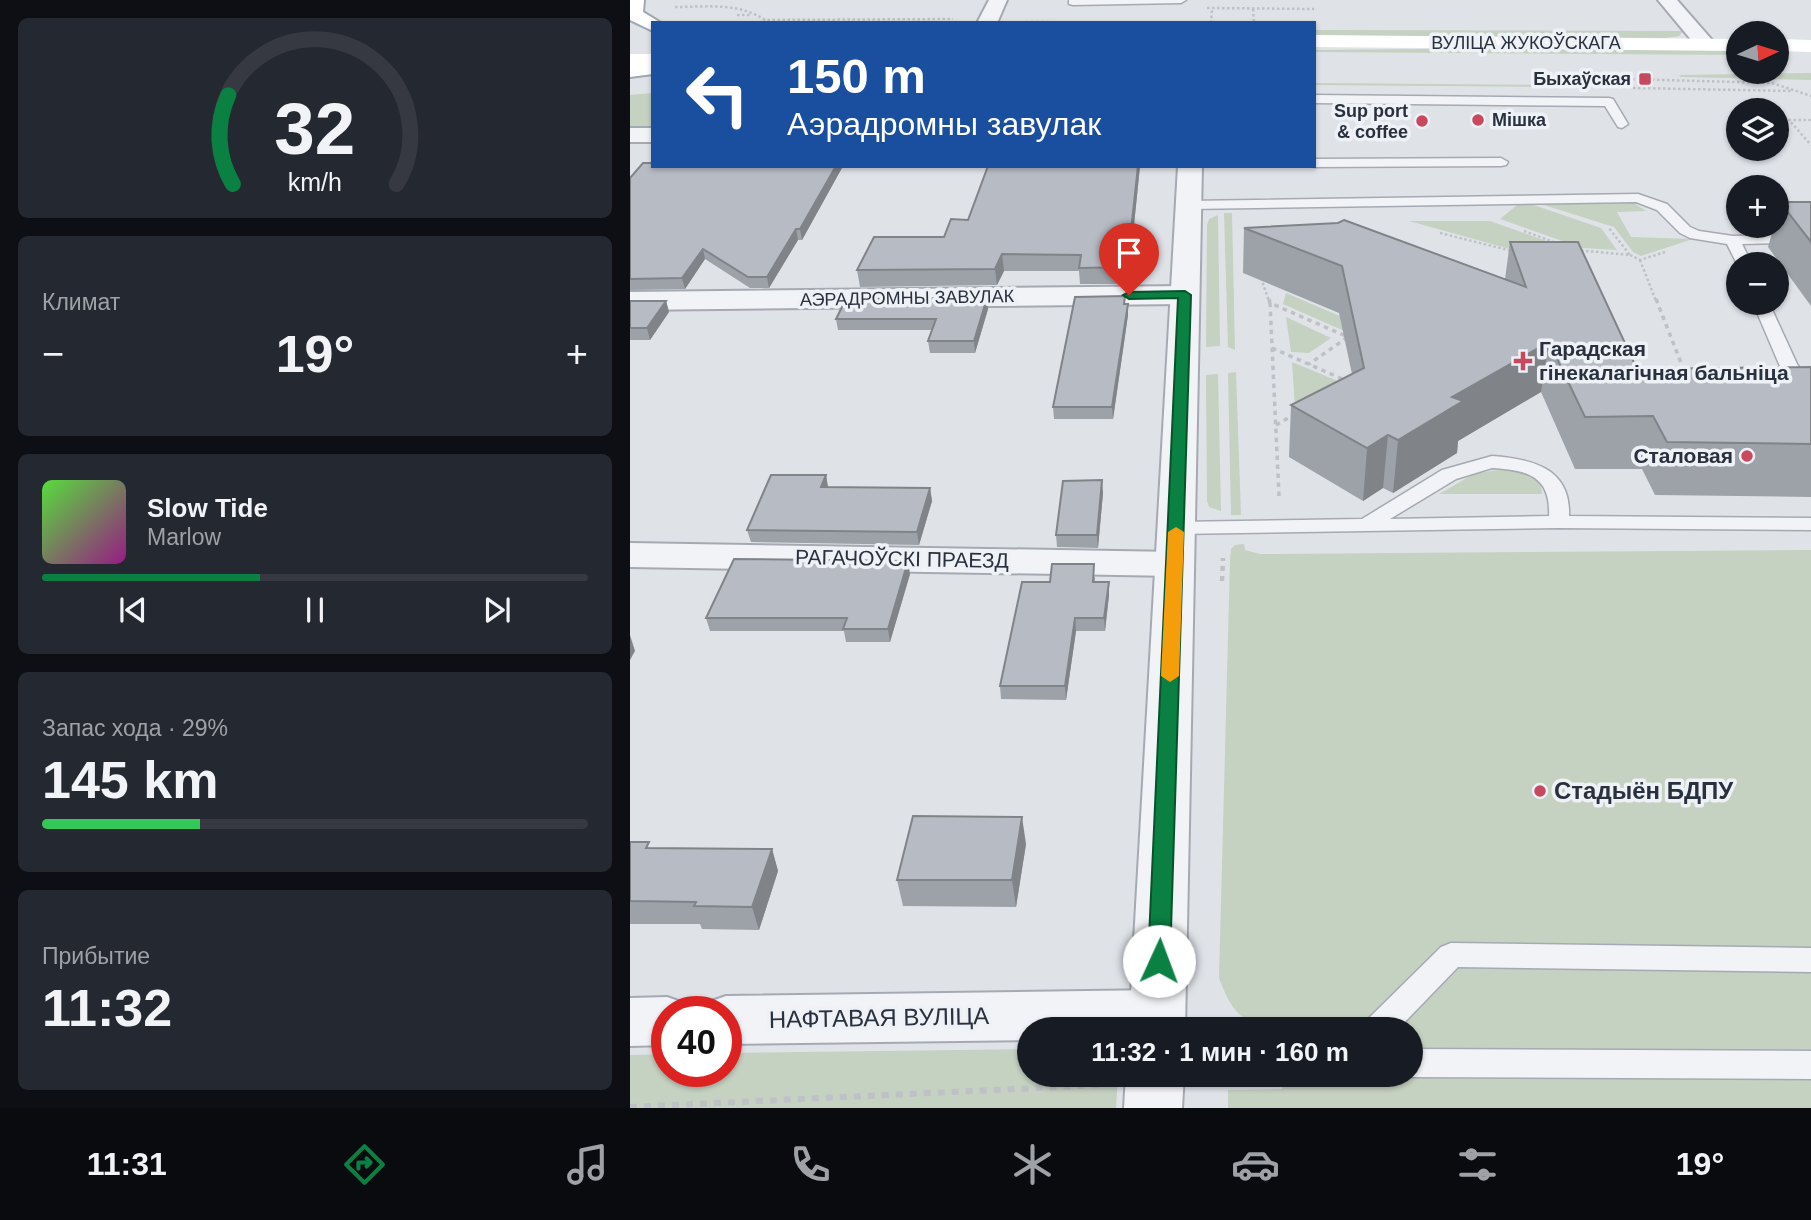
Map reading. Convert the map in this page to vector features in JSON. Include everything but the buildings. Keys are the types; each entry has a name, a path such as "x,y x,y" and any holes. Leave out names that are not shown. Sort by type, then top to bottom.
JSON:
{"main road":[{"path":"635,0 633,14 651,24"},
{"path":"630,36 651,36"},
{"name":"ВУЛІЦА ЖУКОЎСКАГА","path":"1316,41 1726,45"},
{"path":"1789,45 1811,46"},
{"path":"630,60 651,60"},
{"name":"ВУЛІЦА ЖУКОЎСКАГА","path":"1368,62 1726,63"},
{"path":"1789,63 1811,64"},
{"path":"630,71 651,68"}],"street":[{"path":"988,21 998,0"},
{"path":"1667,0 1705,44"},
{"path":"630,135 651,135"},
{"path":"1157,1017 1190,168"},
{"name":"АЭРАДРОМНЫ ЗАВУЛАК","path":"630,301 1185,295"},
{"name":"РАГАЧОЎСКІ ПРАЕЗД","path":"630,555 1175,546"},
{"path":"630,1022 651,1021"},
{"name":"НАФТАВАЯ ВУЛІЦА","path":"742,1022 1017,1048"}],"lane":[{"path":"1073,2 1181,0"},
{"path":"1316,99 1609,102 1622,124"},
{"path":"1316,163 1501,162"},
{"path":"1188,205 1638,198 1662,207 1685,230 1695,235 1733,240 1811,238"},
{"path":"1733,240 1738,252"},
{"path":"1766,315 1788,364 1811,400"},
{"path":"1788,364 1811,363"},
{"path":"1368,524 1458,469 1489,461 1523,465 1549,479 1559,495 1558,522"},
{"path":"1175,546 1279,525 1558,522 1811,524"},
{"path":"1390,1017 1451,955 1811,960"},
{"path":"1423,1063 1811,1065"}],"path":[{"path":"675,0 674,7 738,9 760,15 765,20 952,21 959,10"},
{"path":"1211,21 1212,9"},
{"path":"1253,9 1254,21"},
{"path":"737,15 760,15"},
{"path":"1811,120 1789,120 1811,145"},
{"path":"1517,228 1564,246"},
{"path":"1432,231 1494,248 1523,251"},
{"path":"1640,260 1687,376"},
{"path":"1263,266 1261,279 1270,303 1279,525"},
{"path":"1270,303 1348,337 1309,364"},
{"path":"1272,348 1349,382 1339,388"},
{"path":"1276,425 1297,413"},
{"path":"630,1107 1017,1073"}],"green space":[{"path":"1316,30 1683,31 1679,36 1316,36"},
{"path":"1530,48 1726,50 1726,55 1316,52"},
{"path":"1789,73 1811,73 1811,80 1789,79"},
{"path":"1726,74 1726,78 1681,77 1679,75"},
{"path":"1316,83 1560,85 1316,85"},
{"path":"651,93 651,132 630,132 630,95"},
{"path":"1629,200 1646,211 1617,212 1631,237 1693,239 1641,256 1633,252 1614,227 1531,201"},
{"path":"1522,201 1601,228 1617,250 1582,248 1500,219"},
{"path":"1224,213 1232,213 1235,350 1228,347"},
{"path":"1218,215 1220,346 1206,347 1207,225 1209,219"},
{"path":"1409,221 1490,221 1566,248 1510,249"},
{"path":"1286,293 1368,328 1351,334 1283,304"},
{"path":"1286,317 1331,338 1309,353 1291,352"},
{"path":"1292,362 1338,381 1295,407"},
{"path":"1236,372 1241,515 1231,515 1228,373"},
{"path":"1218,374 1221,511 1209,507 1207,501 1206,375"},
{"path":"1503,469 1534,478 1541,487 1542,494 1439,494 1474,474"},
{"name":"Стадыён БДПУ","path":"1244,544 1245,550 1260,554 1811,550 1811,1108 1228,1108 1228,1090 1282,1087 1423,1087 1423,1017 1242,1017 1232,1006 1219,978 1230,561 1231,549 1235,545"},
{"path":"1017,1049 1017,1087 1117,1087 1116,1108 630,1108 630,1055 651,1054 651,1087 742,1087 742,1053"}],"slow traffic":[{"path":"1170,676 1176,532"}],"place":[{"name":"Быхаўская","path":"1645,79"},
{"name":"Мішка","path":"1478,120"},
{"name":"Sup port & coffee","path":"1422,121"},
{"name":"Гарадская гінекалагічная бальніца","path":"1523,361"},
{"name":"Сталовая","path":"1747,456"},
{"name":"Стадыён БДПУ","path":"1540,791"}],"route":[{"path":"1129,295 1185,295 1159,961"}]}
